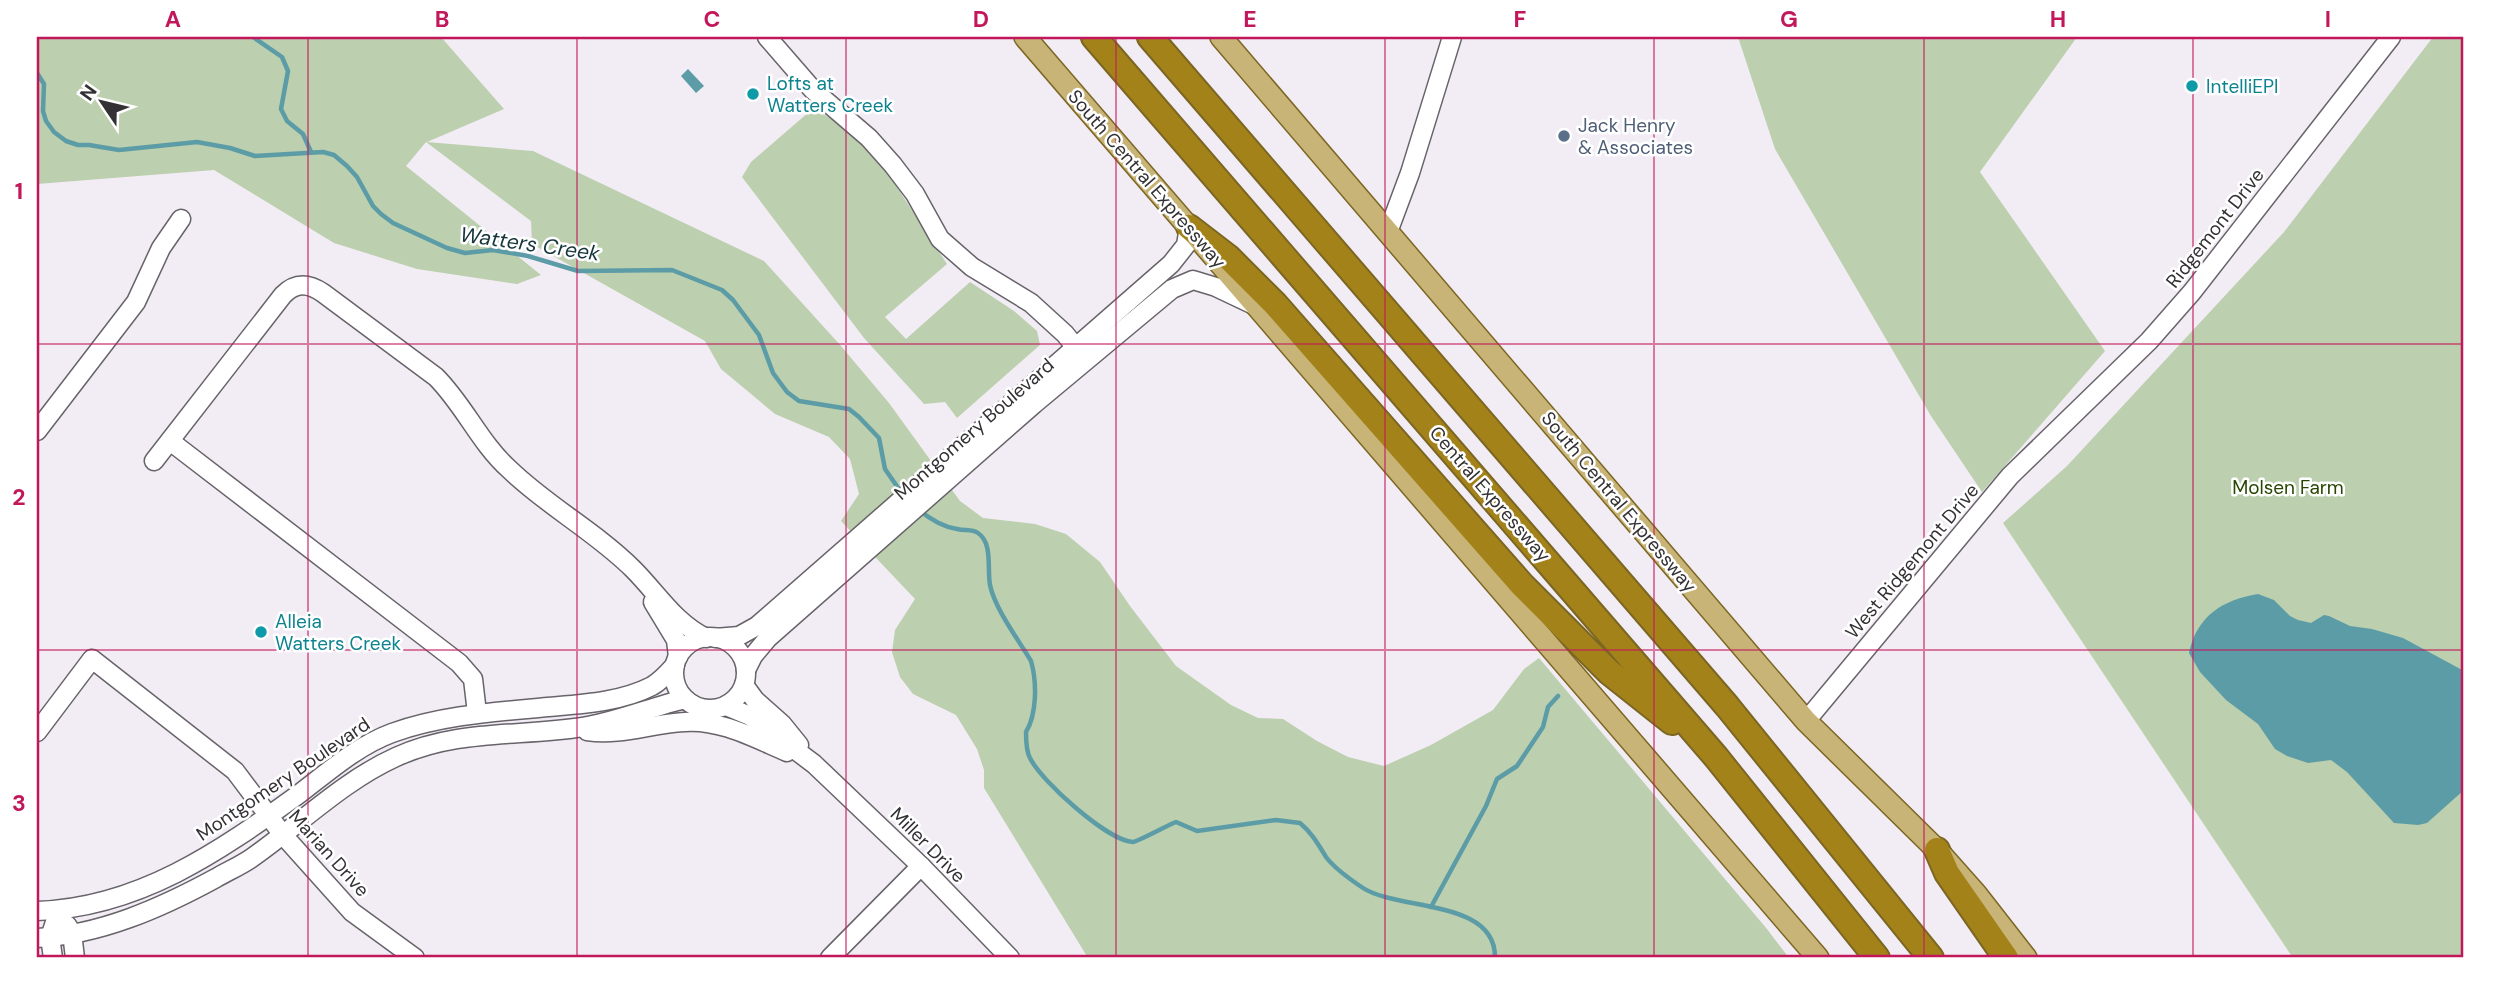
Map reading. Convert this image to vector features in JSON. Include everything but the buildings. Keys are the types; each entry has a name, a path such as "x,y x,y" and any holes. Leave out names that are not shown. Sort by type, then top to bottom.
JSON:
{"highway":[{"name":"Central Expressway","path":"1094,37 1716,757 1877,958"},
{"path":"1150,37 1719,696 1931,958"},
{"path":"1189,227 1227,257 1275,304 1522,585 1609,672 1716,757"},
{"path":"1937,850 1947,873 2006,958"}],"main road":[{"name":"South Central Expressway","path":"1025,37 1818,958"},
{"name":"South Central Expressway","path":"1221,37 1806,721 1937,850 1976,894 2026,958"}],"street":[{"path":"767,37 813,90 869,138 893,165 915,194 940,239 972,267 1031,303 1065,334 1081,354"},
{"path":"1388,232 1410,173 1452,37"},
{"name":"Ridgemont Drive","path":"2056,432 2149,341 2192,292 2392,37"},
{"path":"37,431 129,312 161,248 181,219"},
{"name":"Montgomery Boulevard","path":"711,638 739,636 757,626 863,543 1081,354 1175,260 1186,245 1189,227"},
{"name":"Montgomery Boulevard","path":"1081,354 1185,282 1193,281 1216,287 1255,306"},
{"path":"154,461 283,295 292,287 309,285 428,370 452,394 506,467 633,569 684,625 733,645 740,652 745,677 734,701 726,706 704,709 685,699 675,680 676,640 633,569"},
{"name":"West Ridgemont Drive","path":"1806,721 2010,476 2056,432"},
{"path":"170,441 458,663 473,679 477,713"},
{"name":"Montgomery Boulevard","path":"745,677 753,656 768,638 863,543"},
{"path":"677,661 690,644 711,638"},
{"name":"Marian Drive","path":"37,732 92,659 229,765 245,782 283,835 352,912 415,958"},
{"name":"Montgomery Boulevard","path":"37,911 86,907 115,899 174,875 248,831 354,753 388,735 420,723 477,713 594,703 649,688 677,661"},
{"name":"Miller Drive","path":"745,677 759,704 782,723 814,764"},
{"path":"43,937 121,922 186,894 251,859 348,784 393,758 425,746 489,734 566,729 630,717 685,699"},
{"name":"Miller Drive","path":"726,706 750,716 814,764 921,866 1010,958"},
{"path":"566,729 607,734 699,722 733,729 814,764"},
{"path":"830,958 921,866"},
{"path":"43,937 59,910 72,933 75,958"},
{"path":"43,937 53,958"}],"green space":[{"path":"37,37 441,37 504,109 427,142 533,151 764,261 889,403 960,501 983,518 1035,524 1066,534 1100,562 1176,666 1231,705 1258,718 1283,719 1348,757 1384,766 1431,745 1493,710 1524,669 1539,658 1789,958 1088,958 984,788 984,770 977,749 956,715 913,694 900,677 892,652 895,630 915,599 841,521 859,494 850,459 829,437 775,414 721,369 705,341 532,244 531,221 426,142 406,166 541,275 517,284 417,269 334,243 214,170 37,184"},
{"path":"1738,37 2077,37 1980,172 2105,351 1982,492 1931,416 1775,149"},
{"name":"Molsen Farm","path":"2433,37 2464,37 2464,958 2293,958 2003,523 2067,466 2284,232"},
{"path":"809,112 820,112 831,119 862,145 887,172 947,264 885,317 906,339 970,282 1014,311 1037,331 1040,345 957,418 945,402 924,404 864,338 742,177 751,162"}],"water":[{"path":"688,69 704,86 696,93 681,76"},
{"path":"2258,594 2274,600 2298,620 2311,623 2324,615 2350,626 2403,638 2464,671 2464,790 2427,823 2394,823 2347,772 2331,760 2308,763 2275,749 2258,724 2226,700 2200,672 2189,653 2198,629 2222,606"}],"waterway":[{"path":"253,37 282,57 288,71 281,109 287,121 303,134 311,152"},
{"name":"Watters Creek","path":"37,73 44,84 43,111 46,121 54,132 66,141 78,145 119,150 197,142 255,156 323,152 334,155 347,166 381,214 393,223 447,248 465,253 493,250 528,256 578,271 672,270 722,290 733,300 759,335 773,373 787,392 799,401 849,409 879,438 885,469 903,495"},
{"name":"Watters Creek","path":"919,510 942,524 973,531 983,537 988,550 989,579 993,594 1033,669 1034,707 1026,732 1029,755 1047,781 1092,821 1108,832 1133,842 1176,822 1197,831 1276,820 1300,823 1326,857 1343,874 1363,888 1379,895 1443,909 1480,925 1491,939 1495,958"},
{"path":"1431,907 1486,806 1497,779 1517,766 1543,727 1548,707 1558,696"}],"place":[{"name":"IntelliEPI","path":"2192,86"},
{"name":"Lofts at Watters Creek","path":"753,94"},
{"name":"Jack Henry & Associates","path":"1564,136"},
{"name":"Alleia Watters Creek","path":"261,632"}]}
